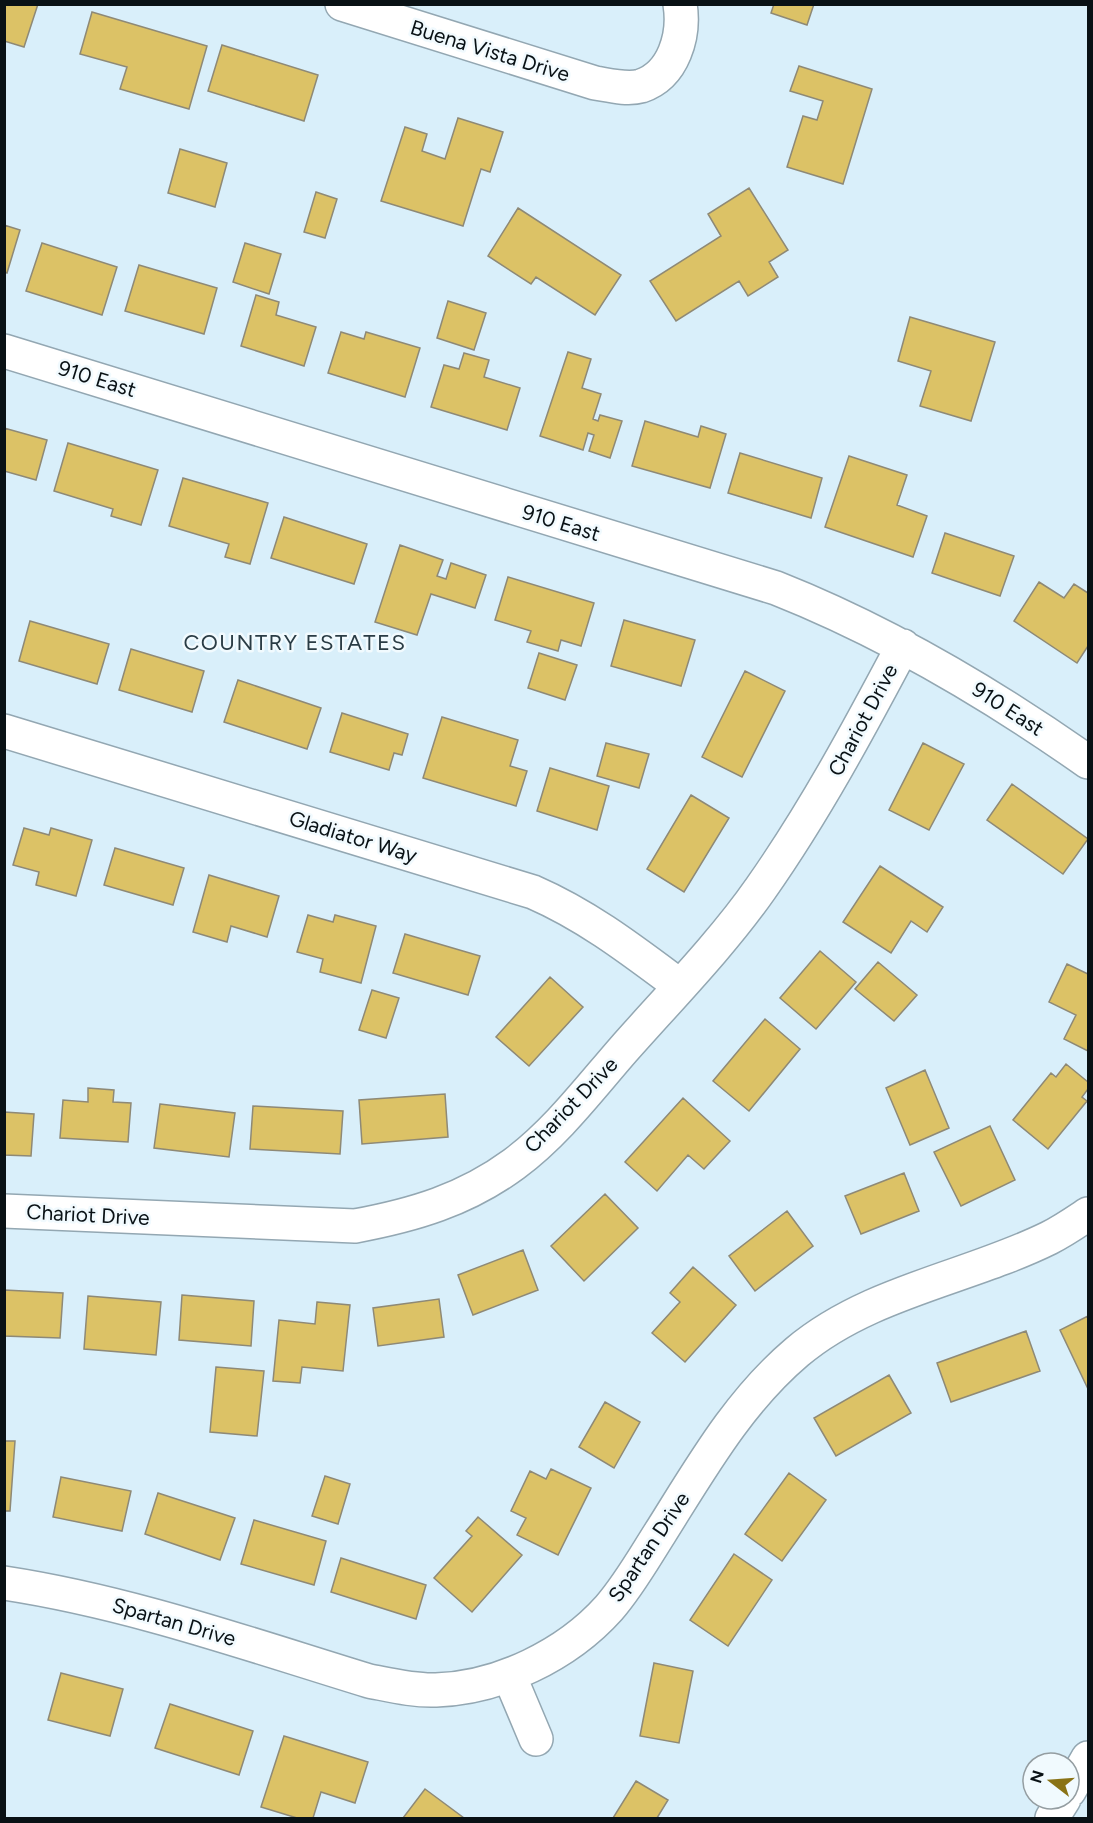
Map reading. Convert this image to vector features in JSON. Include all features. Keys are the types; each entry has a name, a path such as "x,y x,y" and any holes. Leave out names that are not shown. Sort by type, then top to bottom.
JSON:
{"street":[{"name":"Buena Vista Drive","path":"342,4 595,83 616,87 640,86 659,74 674,55 680,37 680,4"},
{"name":"910 East","path":"4,351 776,588 838,613 903,646 969,684 1089,762"},
{"name":"Chariot Drive","path":"4,1211 355,1226 410,1216 464,1195 514,1164 553,1130 680,986 760,890 836,772 903,646"},
{"name":"Gladiator Way","path":"4,731 533,892 569,908 603,929 680,986"},
{"name":"Spartan Drive","path":"4,1583 61,1592 124,1606 369,1681 401,1687 436,1690 472,1686 509,1676 579,1636 609,1608 634,1574 725,1430 759,1388 798,1351 864,1312 1050,1238 1089,1215"},
{"path":"509,1676 536,1739"},
{"path":"1081,1771 1089,1758"}],"building":[{"path":"4,4 38,4 24,47 4,41"},
{"path":"774,4 814,4 807,25 771,13"},
{"path":"92,12 207,46 189,109 120,89 127,67 80,54"},
{"path":"222,45 318,75 304,121 208,91"},
{"path":"799,66 872,89 843,184 787,167 803,116 817,120 823,101 790,91"},
{"path":"458,118 503,132 490,172 481,169 463,226 381,201 405,127 427,134 422,151 445,159"},
{"path":"180,149 227,163 215,207 168,193"},
{"path":"749,188 788,250 769,262 778,277 748,296 739,281 676,321 650,281 721,236 708,214"},
{"path":"316,192 337,199 325,238 304,232"},
{"path":"518,208 621,275 595,315 536,277 531,284 488,256"},
{"path":"4,225 20,230 7,273 4,272"},
{"path":"42,243 117,267 102,315 26,291"},
{"path":"245,243 281,254 269,294 233,282"},
{"path":"139,265 217,288 204,334 125,311"},
{"path":"256,295 279,302 276,315 316,327 304,366 241,346"},
{"path":"448,301 486,313 474,350 437,338"},
{"path":"910,317 995,342 971,421 920,406 931,371 898,361"},
{"path":"341,332 364,339 366,332 420,348 405,397 328,373"},
{"path":"568,352 591,359 582,388 601,394 593,419 598,421 600,415 622,421 610,458 589,451 594,435 588,433 583,450 540,436"},
{"path":"464,353 489,360 484,377 520,388 507,430 431,407 444,365 459,369"},
{"path":"645,421 698,437 701,426 726,434 710,488 632,466"},
{"path":"4,428 47,440 36,480 4,471"},
{"path":"68,443 158,470 141,525 111,516 113,509 54,491"},
{"path":"740,453 822,478 811,518 728,493"},
{"path":"849,456 907,475 897,505 927,516 913,557 825,527"},
{"path":"183,478 268,503 250,564 225,557 229,544 169,526"},
{"path":"284,517 367,544 354,584 271,558"},
{"path":"945,533 1014,556 1000,596 932,573"},
{"path":"400,545 443,560 437,576 446,579 451,563 486,575 475,608 431,594 417,635 375,622"},
{"path":"508,577 594,603 581,646 561,640 558,651 527,642 531,631 495,620"},
{"path":"1039,582 1064,598 1074,584 1088,593 1088,646 1077,663 1014,621"},
{"path":"624,620 695,640 681,686 611,666"},
{"path":"30,621 109,644 97,684 19,661"},
{"path":"131,649 204,671 192,712 119,690"},
{"path":"539,653 577,665 565,700 528,688"},
{"path":"745,671 785,691 742,777 702,757"},
{"path":"238,680 321,708 307,749 224,722"},
{"path":"342,713 408,734 402,755 394,753 389,770 330,752"},
{"path":"442,717 518,740 510,766 527,771 516,806 423,778"},
{"path":"606,743 649,754 639,788 597,776"},
{"path":"923,743 964,764 929,830 889,810"},
{"path":"550,768 609,786 597,830 537,811"},
{"path":"1012,784 1088,839 1063,874 987,820"},
{"path":"691,795 729,818 684,892 647,869"},
{"path":"24,828 49,835 51,828 92,840 76,896 36,885 39,872 13,865"},
{"path":"115,848 184,868 173,905 104,885"},
{"path":"880,866 943,907 927,932 911,921 891,953 843,922"},
{"path":"209,875 279,896 267,937 231,926 227,942 193,932"},
{"path":"308,915 333,922 335,915 376,926 361,983 320,972 323,959 297,952"},
{"path":"405,934 480,956 468,995 393,973"},
{"path":"820,951 856,982 816,1029 780,998"},
{"path":"878,962 917,995 894,1021 855,989"},
{"path":"1067,964 1088,974 1088,1051 1064,1039 1076,1015 1049,1002"},
{"path":"550,977 583,1007 529,1066 496,1037"},
{"path":"372,990 399,998 386,1038 359,1030"},
{"path":"765,1019 800,1049 749,1111 713,1081"},
{"path":"1066,1064 1088,1082 1088,1089 1082,1097 1087,1101 1048,1149 1013,1120 1051,1073 1056,1077"},
{"path":"925,1070 949,1128 910,1145 886,1088"},
{"path":"88,1088 114,1090 113,1102 131,1103 128,1142 60,1138 63,1100 88,1102"},
{"path":"445,1094 448,1137 362,1144 359,1100"},
{"path":"683,1098 730,1141 704,1169 688,1155 657,1191 625,1162"},
{"path":"160,1104 235,1113 229,1157 154,1148"},
{"path":"253,1106 343,1111 340,1154 250,1149"},
{"path":"4,1112 34,1114 31,1156 4,1155"},
{"path":"990,1126 1015,1180 961,1206 934,1152"},
{"path":"904,1173 919,1211 861,1234 845,1196"},
{"path":"605,1194 638,1228 584,1281 551,1246"},
{"path":"787,1211 813,1246 755,1291 729,1256"},
{"path":"523,1250 538,1290 473,1315 458,1275"},
{"path":"693,1267 736,1305 685,1362 652,1333 680,1302 670,1293"},
{"path":"4,1290 63,1293 60,1338 4,1336"},
{"path":"182,1295 254,1301 251,1346 179,1340"},
{"path":"88,1296 161,1302 156,1355 84,1349"},
{"path":"439,1299 444,1337 378,1346 373,1308"},
{"path":"317,1302 350,1305 343,1371 302,1367 300,1383 273,1381 279,1320 315,1324"},
{"path":"1088,1316 1088,1389 1060,1330"},
{"path":"1026,1331 1040,1371 951,1402 937,1363"},
{"path":"216,1367 264,1371 257,1436 210,1432"},
{"path":"889,1375 911,1413 836,1456 814,1418"},
{"path":"605,1402 640,1422 614,1468 579,1447"},
{"path":"4,1441 15,1441 10,1511 4,1511"},
{"path":"551,1469 591,1488 558,1555 517,1535 526,1518 511,1511 530,1471 546,1479"},
{"path":"789,1473 826,1500 782,1561 745,1534"},
{"path":"325,1476 350,1484 338,1524 312,1516"},
{"path":"61,1477 131,1491 122,1531 53,1517"},
{"path":"158,1493 235,1518 220,1560 145,1534"},
{"path":"478,1517 522,1555 472,1612 434,1578 472,1536 466,1531"},
{"path":"254,1520 326,1541 314,1585 241,1564"},
{"path":"734,1554 772,1580 728,1646 690,1620"},
{"path":"341,1558 426,1585 416,1619 331,1592"},
{"path":"654,1663 693,1671 679,1743 640,1736"},
{"path":"61,1673 123,1689 110,1736 48,1720"},
{"path":"170,1704 253,1731 239,1775 155,1748"},
{"path":"284,1736 368,1762 355,1803 321,1792 313,1818 297,1818 261,1807"},
{"path":"636,1781 668,1800 657,1818 613,1818"},
{"path":"425,1789 464,1818 403,1818"}],"district":[{"name":"COUNTRY ESTATES","path":"295,642"}]}
